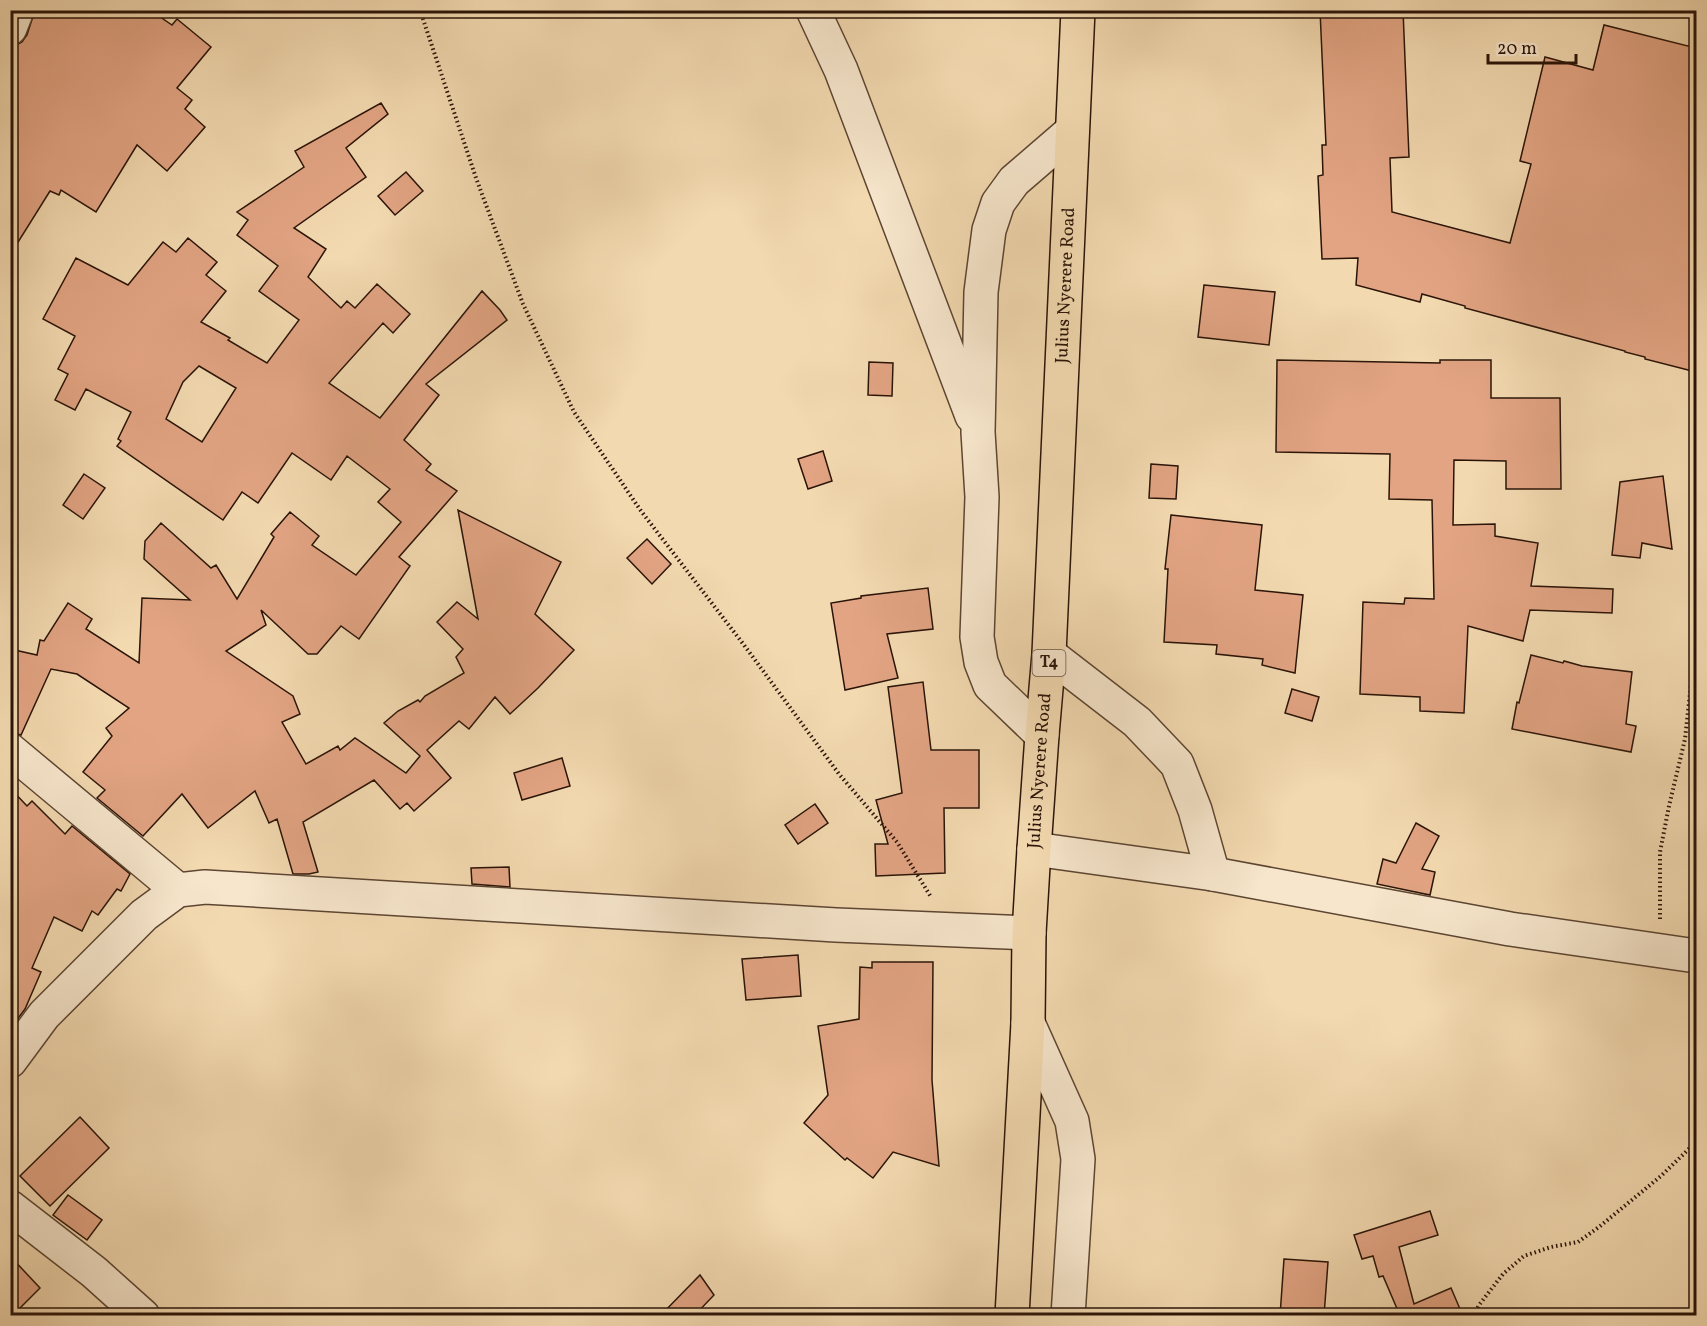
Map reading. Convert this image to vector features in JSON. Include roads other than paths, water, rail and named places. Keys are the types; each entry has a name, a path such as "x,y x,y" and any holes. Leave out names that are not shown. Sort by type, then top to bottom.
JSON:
{"highway":[{"name":"Julius Nyerere Road","path":"1012,1316 1028,1023 1029,933 1049,654 1078,10"}],"street":[{"path":"10,28 17,10"},
{"path":"813,10 841,70 978,432"},
{"path":"1042,735 990,685 981,662 977,637 982,497 978,432 981,292 989,230 998,202 1014,181 1072,131"},
{"path":"1049,654 1137,722 1177,764 1195,810 1213,874"},
{"path":"10,750 178,890"},
{"path":"1034,849 1213,874 1510,929 1696,956"},
{"path":"10,1061 44,1015 144,915 178,890 205,887 836,925 1029,933"},
{"path":"1028,1023 1072,1121 1078,1159 1068,1316"},
{"path":"10,1207 94,1272 143,1316"}]}
